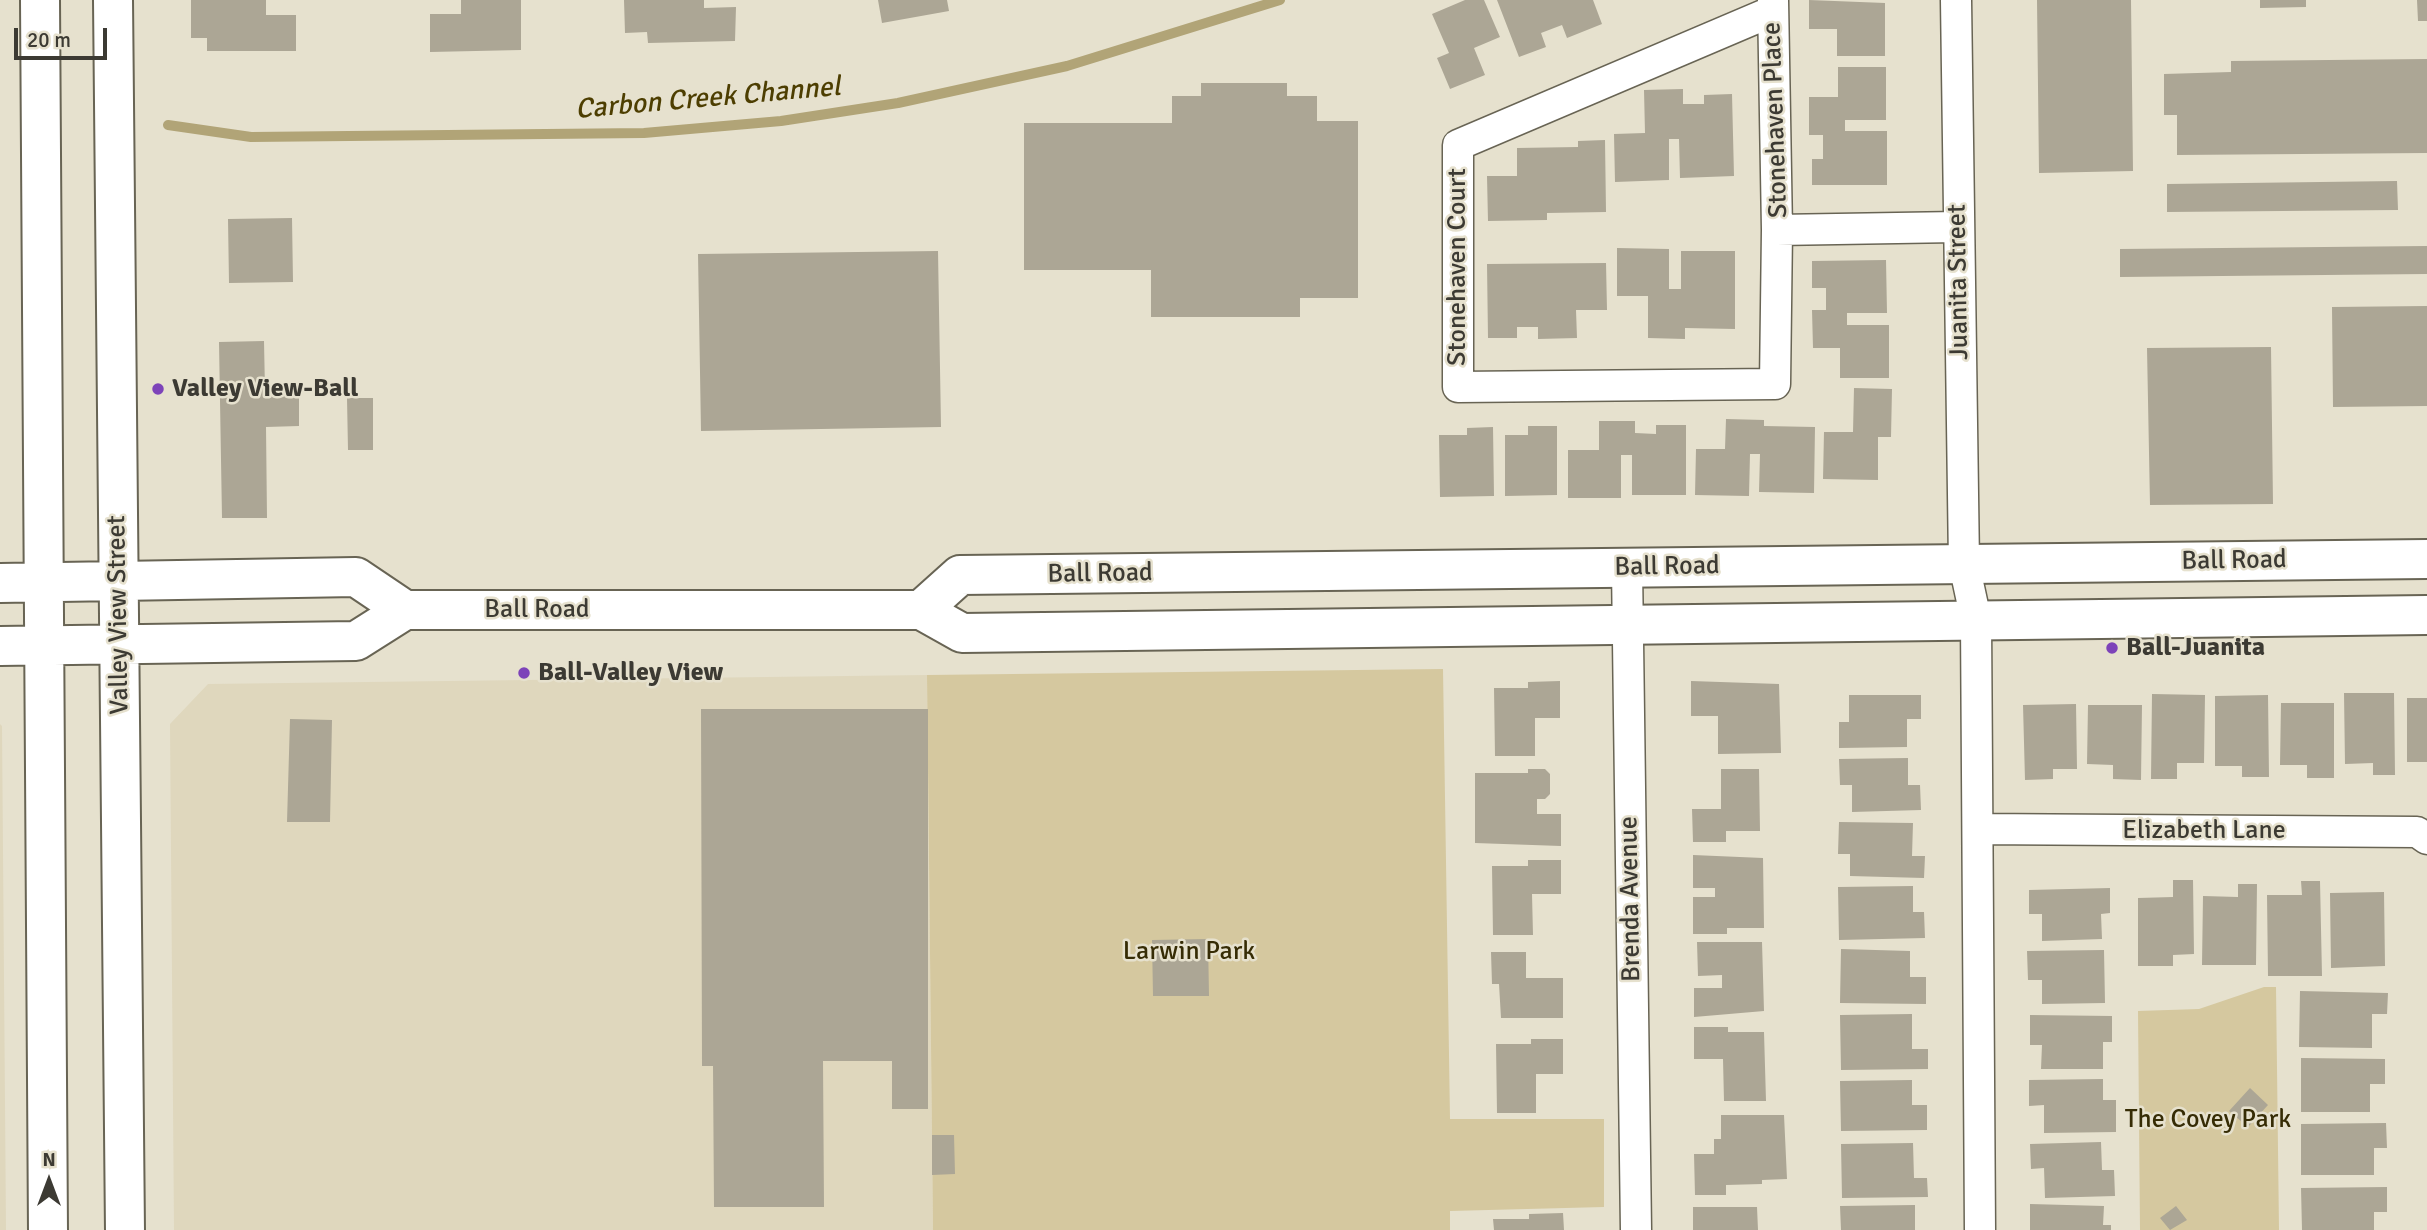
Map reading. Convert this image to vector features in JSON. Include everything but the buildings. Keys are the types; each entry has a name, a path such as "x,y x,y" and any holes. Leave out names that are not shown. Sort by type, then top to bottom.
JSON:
{"main road":[{"path":"40,0 48,1230"},
{"name":"Valley View Street","path":"113,0 125,1230"},
{"name":"Ball Road","path":"921,610 960,575 2427,559"},
{"path":"0,583 356,577 405,610 356,641 0,646"},
{"name":"Ball Road","path":"405,610 921,610 962,633 2427,615"}],"street":[{"name":"Juanita Street","path":"1956,0 1957,228 1964,564"},
{"name":"Stonehaven Place","path":"1773,6 1777,230 1957,228"},
{"name":"Stonehaven Court","path":"1773,6 1458,145 1458,387 1775,384 1777,230"},
{"path":"1964,564 1976,620 1980,1230"},
{"name":"Brenda Avenue","path":"1627,567 1636,1230"},
{"name":"Elizabeth Lane","path":"1978,829 2417,832 2427,839"}],"shaded area":[{"path":"927,675 933,1230 174,1230 170,724 208,684"},
{"path":"0,724 2,726 6,1230 0,1230"}],"green space":[{"name":"Larwin Park","path":"1443,669 1450,1119 1604,1119 1604,1207 1450,1211 1450,1230 933,1230 927,675"},
{"name":"The Covey Park","path":"2264,987 2276,987 2279,1230 2140,1230 2138,1011 2199,1009"}],"waterway":[{"name":"Carbon Creek Channel","path":"168,125 251,137 644,133 781,121 898,103 1067,66 1280,0"}],"place":[{"name":"Valley View-Ball","path":"158,389"},
{"name":"Ball-Juanita","path":"2112,648"},
{"name":"Ball-Valley View","path":"524,673"}]}
